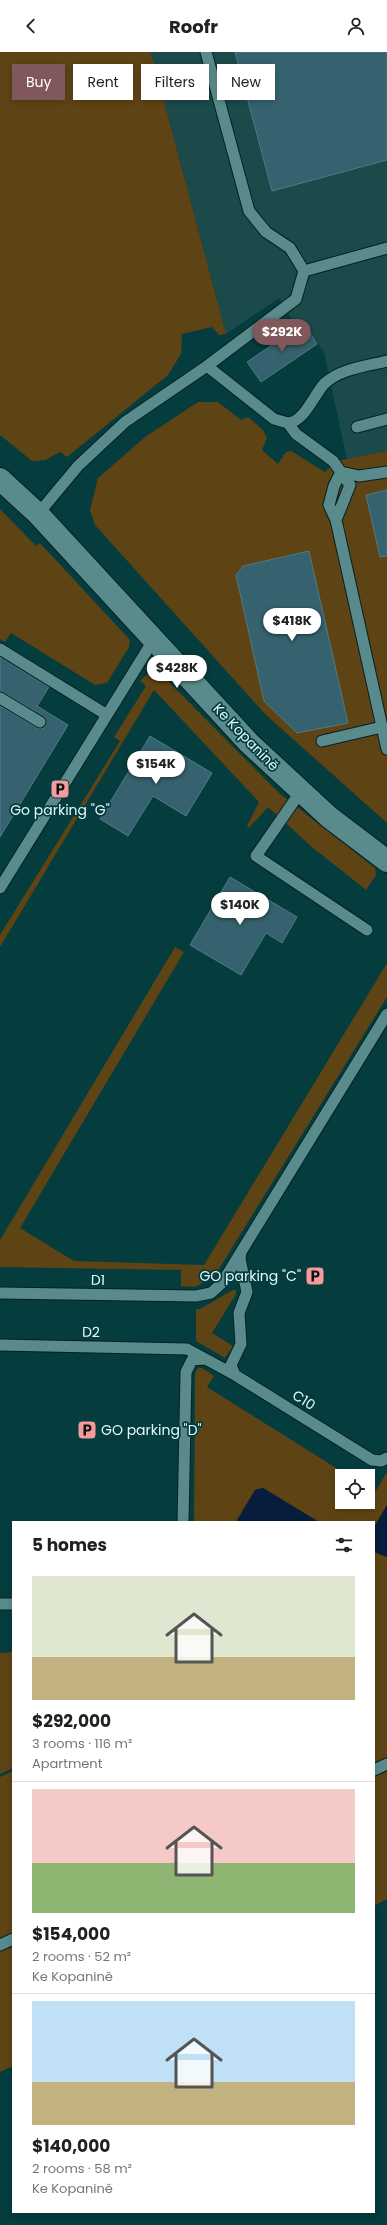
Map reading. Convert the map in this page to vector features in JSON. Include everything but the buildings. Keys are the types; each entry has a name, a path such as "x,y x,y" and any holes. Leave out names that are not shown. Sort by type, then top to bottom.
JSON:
{"street":[{"name":"Ke Kopanině","path":"0,479 38,514 248,743 329,817 387,861"}],"lane":[{"path":"38,514 78,466 125,422 207,366 296,299 304,271 290,248 266,232 249,211 206,52"},
{"path":"304,271 387,248"},
{"path":"288,423 299,418 325,383 337,374 387,361"},
{"path":"207,366 274,419 288,423 296,434 333,461 341,472 360,476 387,472"},
{"path":"357,427 387,418"},
{"path":"341,472 334,486 329,505 336,520 387,749"},
{"path":"0,888 154,639"},
{"path":"0,649 107,715"},
{"path":"0,698 40,722"},
{"path":"322,741 382,727"},
{"path":"301,791 256,856 367,930"},
{"name":"D1","path":"0,1293 196,1296 211,1293 222,1283 387,1014"},
{"path":"235,1375 232,1372 231,1365 241,1344 239,1313 247,1292 240,1260 241,1251"},
{"name":"D2","path":"0,1345 182,1348"},
{"name":"C10","path":"182,1348 192,1351 235,1375 372,1460 381,1461 387,1458"},
{"path":"183,1521 186,1372 192,1360 200,1358 206,1359"},
{"path":"0,1604 12,1604"},
{"path":"375,1770 387,1764"},
{"path":"0,1945 12,1939"}],"shaded area":[{"path":"0,52 149,52 154,64 141,64 141,100 164,100 226,334 219,335 212,327 182,334 181,354 168,375 67,457 60,452 45,460 32,461 0,435"},
{"path":"149,52 387,52 387,451 347,460 324,352 304,324 297,328 279,298 226,334 164,100 209,100 209,64 154,64"},
{"path":"198,402 218,402 241,420 248,417 263,430 267,438 262,450 278,464 286,452 291,451 325,472 337,461 387,451 387,823 265,714 95,525 90,510 98,478 145,437"},
{"path":"0,509 36,546 40,543 130,640 129,647 107,683 95,685 11,633 5,642 0,639"},
{"path":"150,672 161,674 279,793 375,868 376,875 366,890 312,847 268,807 249,828 247,826 259,802 154,690 0,947 0,935 120,741 114,737 146,686 140,681"},
{"path":"175,947 184,952 20,1228 74,1261 204,1265 387,963 387,997 214,1277 195,1287 181,1286 181,1270 0,1267 0,1240"},
{"path":"233,1290 236,1290 236,1294 212,1333 233,1346 225,1358 196,1341 196,1309 200,1309"},
{"path":"198,1368 202,1368 214,1376 207,1387 338,1469 335,1469 335,1509 375,1509 375,1492 387,1472 387,1505 375,1525 375,1521 317,1521 263,1488 255,1490 237,1521 194,1521 195,1373"},
{"path":"263,1488 317,1521 237,1521 255,1490"},
{"path":"387,1505 387,1557 375,1552 375,1525"},
{"path":"375,1552 387,1557 387,1757 375,1763"},
{"path":"12,1652 12,1768 0,1774 0,1653"},
{"path":"387,1768 387,1899 375,1905 375,1774"},
{"path":"12,1771 12,1933 0,1939 0,1777"},
{"path":"12,1945 12,2066 0,2072 0,1951"}],"place":[{"name":"Go parking \"G\"","path":"60,789"},
{"name":"GO parking \"C\"","path":"315,1276"},
{"name":"GO parking \"D\"","path":"87,1430"}]}
